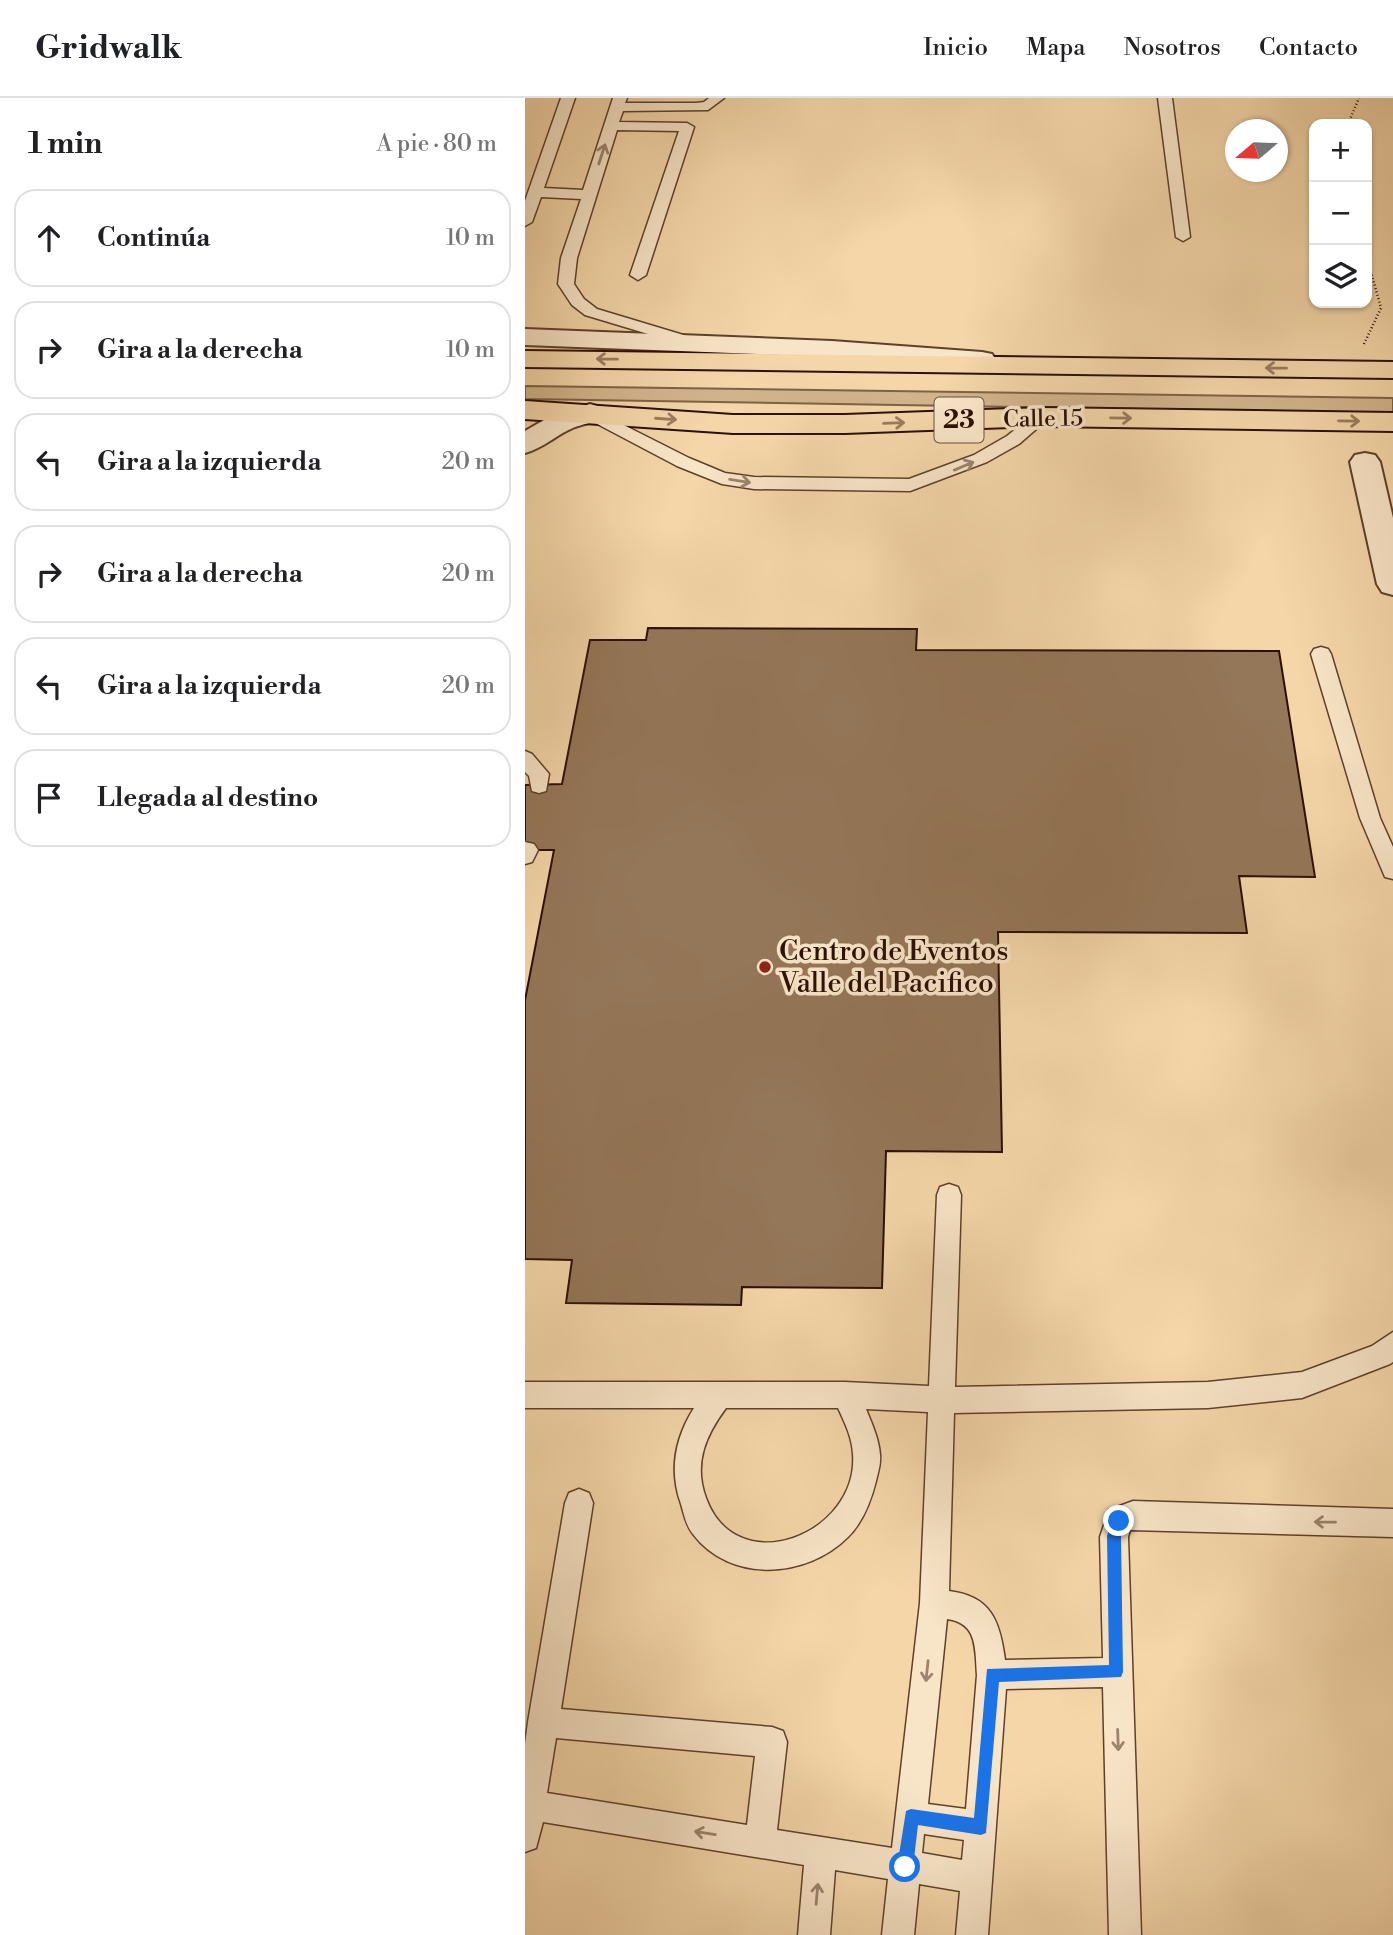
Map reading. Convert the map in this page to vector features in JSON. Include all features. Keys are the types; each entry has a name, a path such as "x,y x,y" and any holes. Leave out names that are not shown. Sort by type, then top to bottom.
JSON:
{"main road":[{"name":"Calle 15","path":"525,359 1393,370"},
{"name":"Calle 15","path":"525,410 733,424 845,424 1042,417 1393,422"}],"street":[{"path":"525,337 694,342 1054,364"},
{"path":"525,444 561,422 590,413"},
{"path":"1365,462 1393,584"}],"lane":[{"path":"525,222 568,98"},
{"path":"694,342 591,312 566,284 567,266 619,102 696,107 708,106 717,98"},
{"path":"1165,98 1183,237"},
{"path":"611,127 687,127 638,275"},
{"path":"535,192 589,195"},
{"path":"590,413 683,462 722,478 754,483 884,485 910,485 971,463 1023,435 1042,417"},
{"path":"1321,654 1370,818 1393,871"},
{"path":"525,759 539,774 539,785"},
{"path":"898,1935 934,1603 949,1195"},
{"path":"525,1395 845,1395 943,1401 1208,1395 1302,1385 1381,1355 1393,1345"},
{"path":"719,1395 695,1432 692,1443 686,1467 691,1502 709,1533 739,1553 775,1559 811,1550 841,1527 861,1495 867,1459 860,1425 845,1395"},
{"path":"525,1837 579,1503"},
{"path":"1125,1935 1114,1536 1119,1521 1133,1515 1393,1523"},
{"path":"934,1603 967,1609 979,1620 987,1636 992,1675 972,1935"},
{"path":"992,1675 1116,1672"},
{"path":"543,1723 772,1742 760,1842"},
{"path":"530,1805 977,1878"},
{"path":"911,1817 981,1827"},
{"path":"814,1935 821,1852"}],"path":[{"path":"1350,119 1359,98"},
{"path":"1351,369 1381,309 1372,276"}],"shaded area":[{"path":"525,386 1393,398 1393,413 525,399"}],"building":[{"name":"Centro de Eventos Valle del Pacifico","path":"648,628 917,629 916,650 1279,651 1315,877 1239,876 1247,933 998,932 1002,1152 886,1151 882,1288 742,1287 741,1305 566,1303 572,1260 525,1259 525,1000 554,850 525,850 525,785 562,784 590,640 646,640"}],"place":[{"name":"Centro de Eventos Valle del Pacifico","path":"765,967"}],"route":[{"path":"905,1867 911,1817 981,1827 992,1675 1116,1672 1114,1536 1119,1521"}]}
